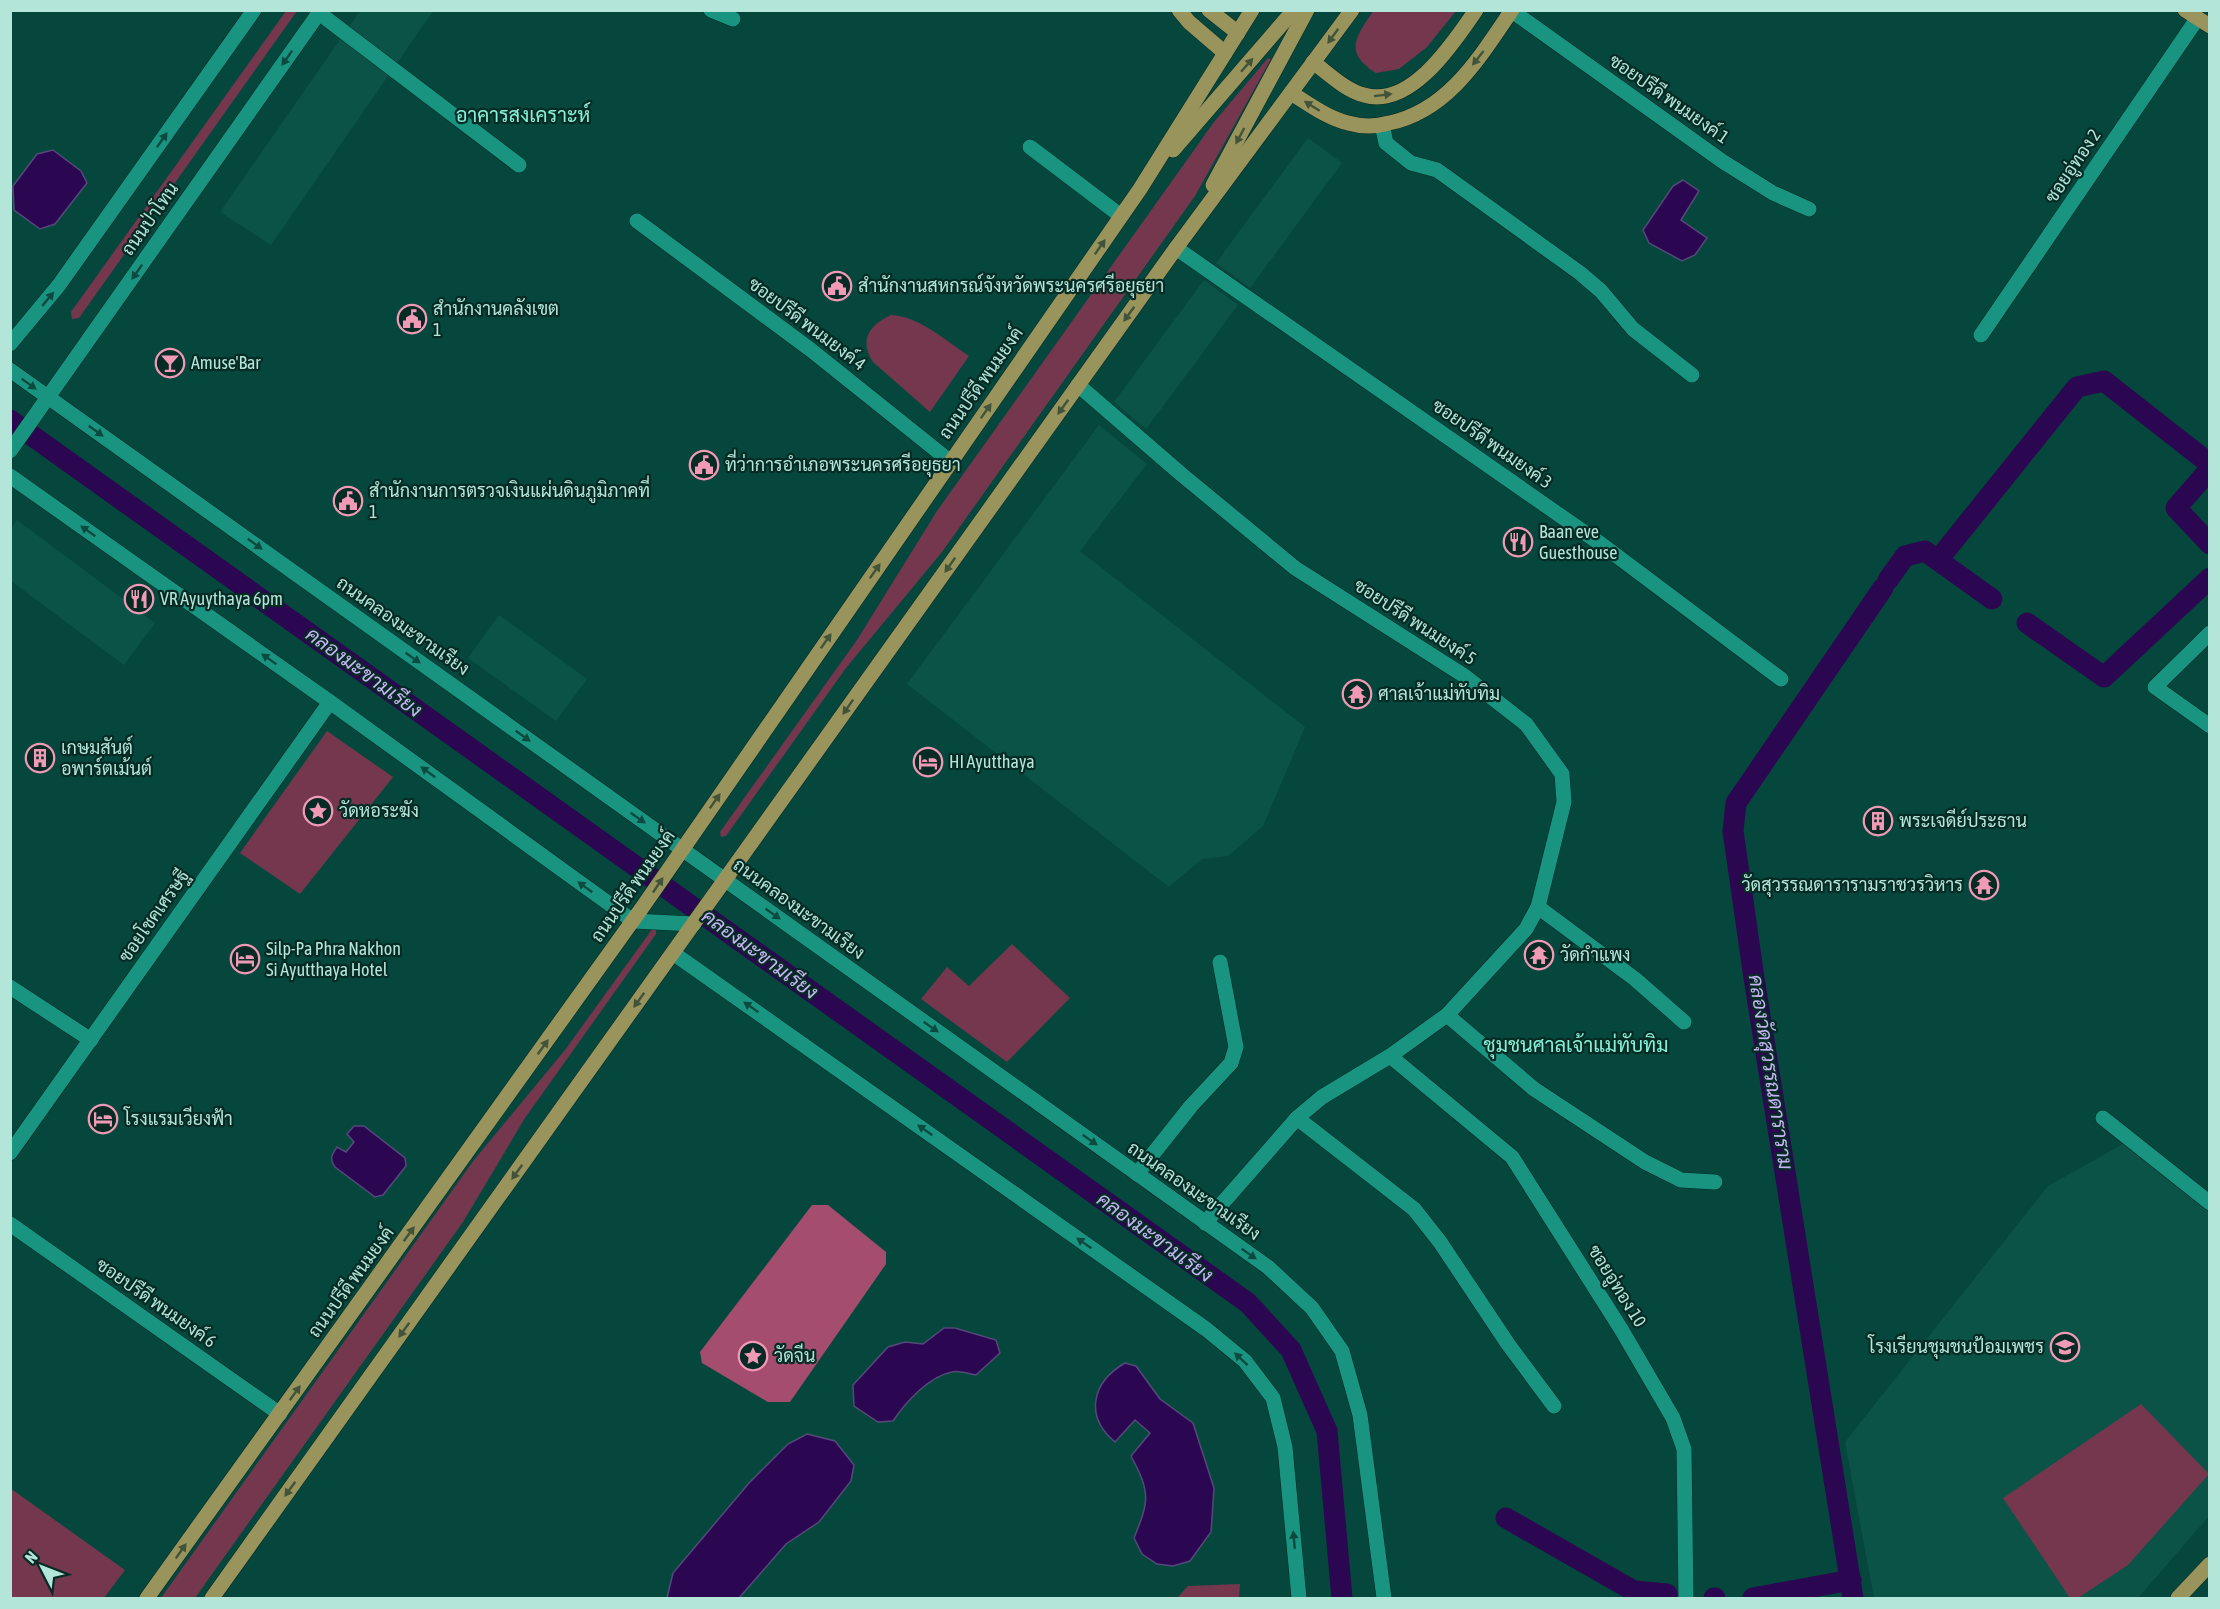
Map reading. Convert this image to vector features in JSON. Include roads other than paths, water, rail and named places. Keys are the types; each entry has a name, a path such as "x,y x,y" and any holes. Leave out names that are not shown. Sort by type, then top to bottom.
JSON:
{"main road":[{"path":"1179,10 1189,22 1226,53"},
{"path":"1209,10 1238,33"},
{"name":"ถนนปรีดี พนมยงค์","path":"147,1599 672,865 1140,189 1252,10"},
{"name":"ถนนปรีดี พนมยงค์","path":"1140,189 1294,10"},
{"path":"1187,233 1307,10"},
{"path":"212,1599 1176,248 1352,10"},
{"path":"1313,62 1344,86 1365,96 1385,96 1405,90 1442,57 1476,10"},
{"path":"1291,93 1325,114 1346,123 1363,127 1400,121 1424,111 1451,91 1479,59 1512,11"},
{"path":"2178,1599 2210,1564"}],"street":[{"name":"ถนนป่าโทน","path":"10,344 59,285 254,10"},
{"path":"711,10 733,19"},
{"name":"ซอยปรีดี พนมยงค์ 1","path":"1512,11 1722,161 1773,193 1809,209"},
{"name":"ถนนป่าโทน","path":"10,451 320,12"},
{"path":"320,12 519,165"},
{"name":"ซอยอู่ทอง 2","path":"1981,334 2197,18"},
{"path":"1382,125 1386,143 1411,163 1437,170 1580,273 1601,291 1633,328 1692,375"},
{"path":"1030,147 1121,216"},
{"name":"ซอยปรีดี พนมยงค์ 4","path":"637,221 811,350 951,462"},
{"name":"ซอยปรีดี พนมยงค์ 3","path":"1176,248 1601,544 1781,679"},
{"name":"ถนนคลองมะขามเรียง","path":"10,370 1268,1267 1312,1308 1342,1351 1360,1415 1384,1599"},
{"name":"ซอยปรีดี พนมยงค์ 5","path":"1078,385 1294,568 1463,675 1526,724 1562,774 1564,801 1538,907 1526,929 1447,1015 1390,1056 1322,1097 1297,1118 1205,1223"},
{"path":"10,476 330,702 633,921 670,923 690,929"},
{"path":"2210,633 2155,687 2210,726"},
{"name":"ซอยโชคเศรษฐี","path":"10,1153 330,702"},
{"path":"1538,907 1635,979 1684,1022"},
{"path":"673,953 1206,1329 1245,1361 1273,1398 1285,1448 1299,1599"},
{"path":"1137,1174 1191,1106 1231,1064 1236,1047 1220,962"},
{"path":"10,987 91,1040"},
{"path":"1447,1015 1534,1089 1645,1162 1681,1180 1715,1182"},
{"name":"ซอยอู่ทอง 10","path":"1390,1056 1512,1157 1621,1329 1673,1418 1684,1449 1686,1599"},
{"path":"1297,1118 1414,1209 1440,1242 1508,1344 1554,1406"},
{"path":"2103,1118 2210,1203"},
{"name":"ซอยปรีดี พนมยงค์ 6","path":"10,1224 280,1414"}],"waterway":[{"path":"1938,560 2077,387 2104,381 2210,464"},
{"name":"คลองมะขามเรียง","path":"10,420 1248,1303 1291,1350 1327,1431 1342,1598"},
{"name":"คลองวัดสุวรรณดาราราม","path":"2210,469 2176,508 2210,544"},
{"name":"คลองวัดสุวรรณดาราราม","path":"1888,580 1905,556 1925,551 1992,599"},
{"name":"คลองวัดสุวรรณดาราราม","path":"2027,623 2104,677 2210,578"},
{"name":"คลองวัดสุวรรณดาราราม","path":"1853,1598 1754,978 1733,831 1736,803 1883,588"},
{"path":"1506,1518 1634,1591 1667,1594"},
{"path":"1753,1598 1851,1580"}],"place":[{"name":"สํานักงานสหกรณ์จังหวัดพระนครศรีอยุธยา","path":"837,286"},
{"name":"สำนักงานคลังเขต 1","path":"412,319"},
{"name":"Amuse'Bar","path":"170,363"},
{"name":"ที่ว่าการอำเภอพระนครศรีอยุธยา","path":"704,465"},
{"name":"สำนักงานการตรวจเงินแผ่นดินภูมิภาคที่ 1","path":"348,501"},
{"name":"Baan eve Guesthouse","path":"1518,542"},
{"name":"VR Ayuythaya 6pm","path":"139,599"},
{"name":"ศาลเจ้าแม่ทับทิม","path":"1357,694"},
{"name":"เกษมสันต์ อพาร์ตเม้นต์","path":"40,758"},
{"name":"HI Ayutthaya","path":"928,762"},
{"name":"วัดหอระฆัง","path":"318,811"},
{"name":"พระเจดีย์ประธาน","path":"1878,821"},
{"name":"วัดสุวรรณดารารามราชวรวิหาร","path":"1984,885"},
{"name":"วัดกำแพง","path":"1539,955"},
{"name":"Silp-Pa Phra Nakhon Si Ayutthaya Hotel","path":"245,959"},
{"name":"โรงแรมเวียงฟ้า","path":"103,1119"},
{"name":"โรงเรียนชุมชนป้อมเพชร","path":"2065,1347"},
{"name":"วัดจีน","path":"753,1356"}],"district":[{"name":"อาคารสงเคราะห์","path":"523,115"},
{"name":"ชุมชนศาลเจ้าแม่ทับทิม","path":"1576,1045"}]}
